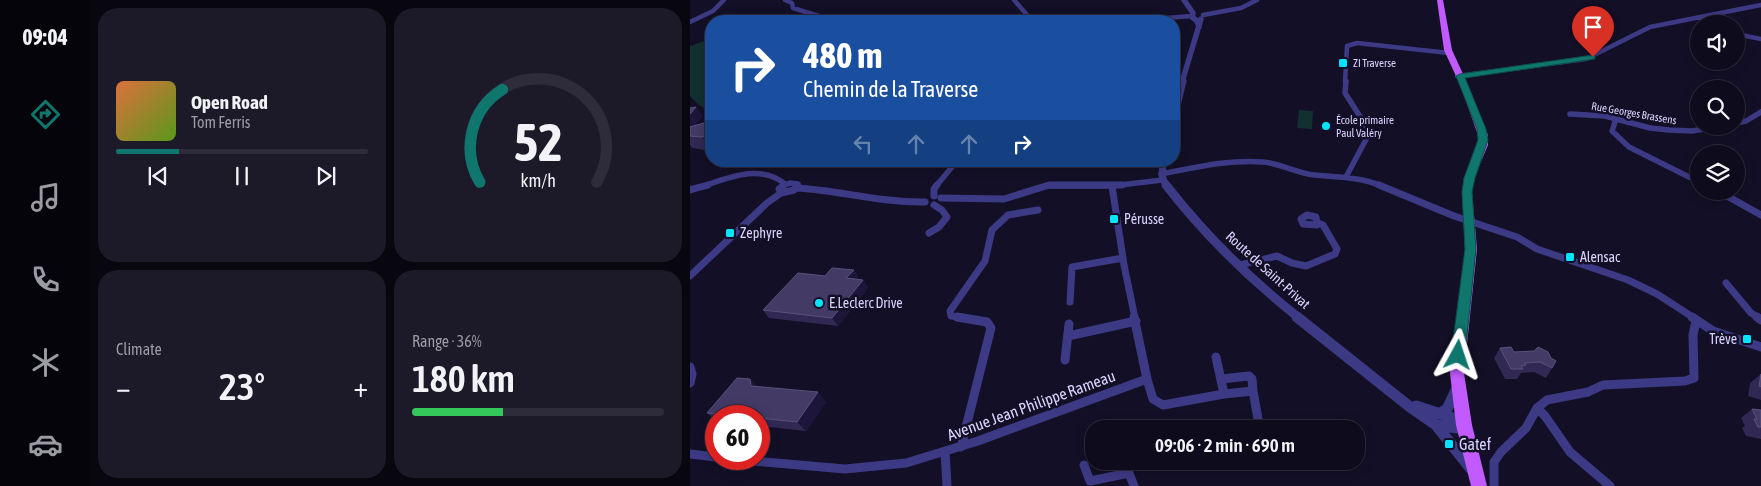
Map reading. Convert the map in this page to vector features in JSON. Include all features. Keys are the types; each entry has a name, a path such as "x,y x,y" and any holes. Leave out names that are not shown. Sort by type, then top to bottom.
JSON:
{"main road":[{"path":"1439,0 1442,37 1446,51 1469,98 1481,129 1483,140 1468,184 1466,201 1471,249 1460,326 1458,386 1464,425 1478,482"}],"street":[{"path":"690,22 713,11 724,0"},
{"path":"785,0 792,2 793,8 816,15"},
{"path":"1014,0 1028,15"},
{"path":"1180,91 1199,27 1198,17 1184,0"},
{"path":"1180,18 1198,17 1241,8 1257,0"},
{"path":"1750,0 1761,4"},
{"path":"1713,15 1761,4"},
{"path":"1458,76 1586,59 1650,26 1690,20"},
{"path":"1745,36 1761,39"},
{"path":"1346,177 1370,132 1345,93 1348,46 1357,43 1446,51"},
{"path":"1745,121 1761,112"},
{"name":"Rue Georges Brassens","path":"1570,114 1590,114 1650,128 1690,131"},
{"path":"1616,119 1612,131 1629,147 1690,178"},
{"path":"690,276 768,203 782,192 788,192 796,188 827,190 901,203 925,202 928,199 937,197 1004,199 1049,185 1112,186 1220,163 1261,162 1283,165 1312,175 1346,177 1370,181 1454,216 1516,237 1537,249 1628,280 1657,294 1696,321 1729,337 1761,347"},
{"path":"934,205 940,201 934,189 952,167"},
{"path":"1161,177 1163,167"},
{"path":"690,190 748,173 773,176 781,179 785,184"},
{"name":"Route de Saint-Privat","path":"1161,177 1189,215 1271,296 1404,401"},
{"path":"782,192 778,189 785,184 794,182 798,184 796,188"},
{"path":"1112,186 1123,258 1153,399 1163,405 1253,391"},
{"path":"1734,200 1761,215"},
{"path":"925,202 942,210 947,217 939,227 929,233"},
{"path":"961,446 990,328 987,322 951,316 950,311 985,261 992,230 1008,215 1038,210"},
{"path":"1240,265 1277,256 1306,266 1328,258 1335,254 1337,249 1323,225 1318,223"},
{"path":"1070,302 1072,267 1123,258"},
{"path":"1726,283 1752,314 1761,320"},
{"path":"1068,336 1136,321"},
{"path":"1494,486 1494,462 1501,452 1526,428 1537,408 1547,400 1588,392 1603,385 1685,381 1694,378 1696,367 1692,330 1696,321"},
{"path":"1064,360 1069,324"},
{"path":"1216,357 1224,394"},
{"path":"690,367 692,374 690,383"},
{"path":"1221,380 1249,376 1252,379 1258,419"},
{"name":"Avenue Jean Philippe Rameau","path":"770,463 845,470 906,463 961,446 1147,378"},
{"path":"1435,418 1447,408 1458,386"},
{"path":"1404,401 1457,428 1464,425"},
{"path":"1537,408 1545,414 1564,445 1585,466 1610,486"},
{"path":"1435,418 1478,482"},
{"path":"945,451 947,486"},
{"path":"690,454 705,456"},
{"path":"1084,464 1090,481 1129,472 1134,486"}],"green space":[{"path":"705,41 705,108 690,96 690,46"},
{"path":"1299,110 1313,111 1312,129 1297,128"}],"building":[{"path":"696,107 690,114 690,108"},
{"path":"704,123 705,137 690,136 690,127"},
{"name":"E.Leclerc Drive","path":"832,268 854,270 846,278 863,280 832,318 763,310 798,273 825,276"},
{"path":"1511,347 1514,352 1534,351 1538,347 1548,352 1551,358 1556,361 1552,368 1540,362 1525,363 1526,365 1521,366 1523,369 1511,369 1500,348"},
{"path":"737,378 750,379 751,386 818,392 797,422 770,419 770,405 714,405"},
{"path":"1752,409 1761,410 1761,427 1758,427 1754,419 1757,419"}],"place":[{"name":"ZI Traverse","path":"1343,63"},
{"name":"École primaire Paul Valéry","path":"1326,126"},
{"name":"Pérusse","path":"1114,219"},
{"name":"Zephyre","path":"730,233"},
{"name":"Alensac","path":"1570,257"},
{"name":"E.Leclerc Drive","path":"819,303"},
{"name":"Trève","path":"1747,339"},
{"name":"Gatef","path":"1449,444"}],"route":[{"path":"1458,355 1460,326 1471,249 1466,201 1467,192 1483,140 1481,129 1460,76 1593,57"}]}
